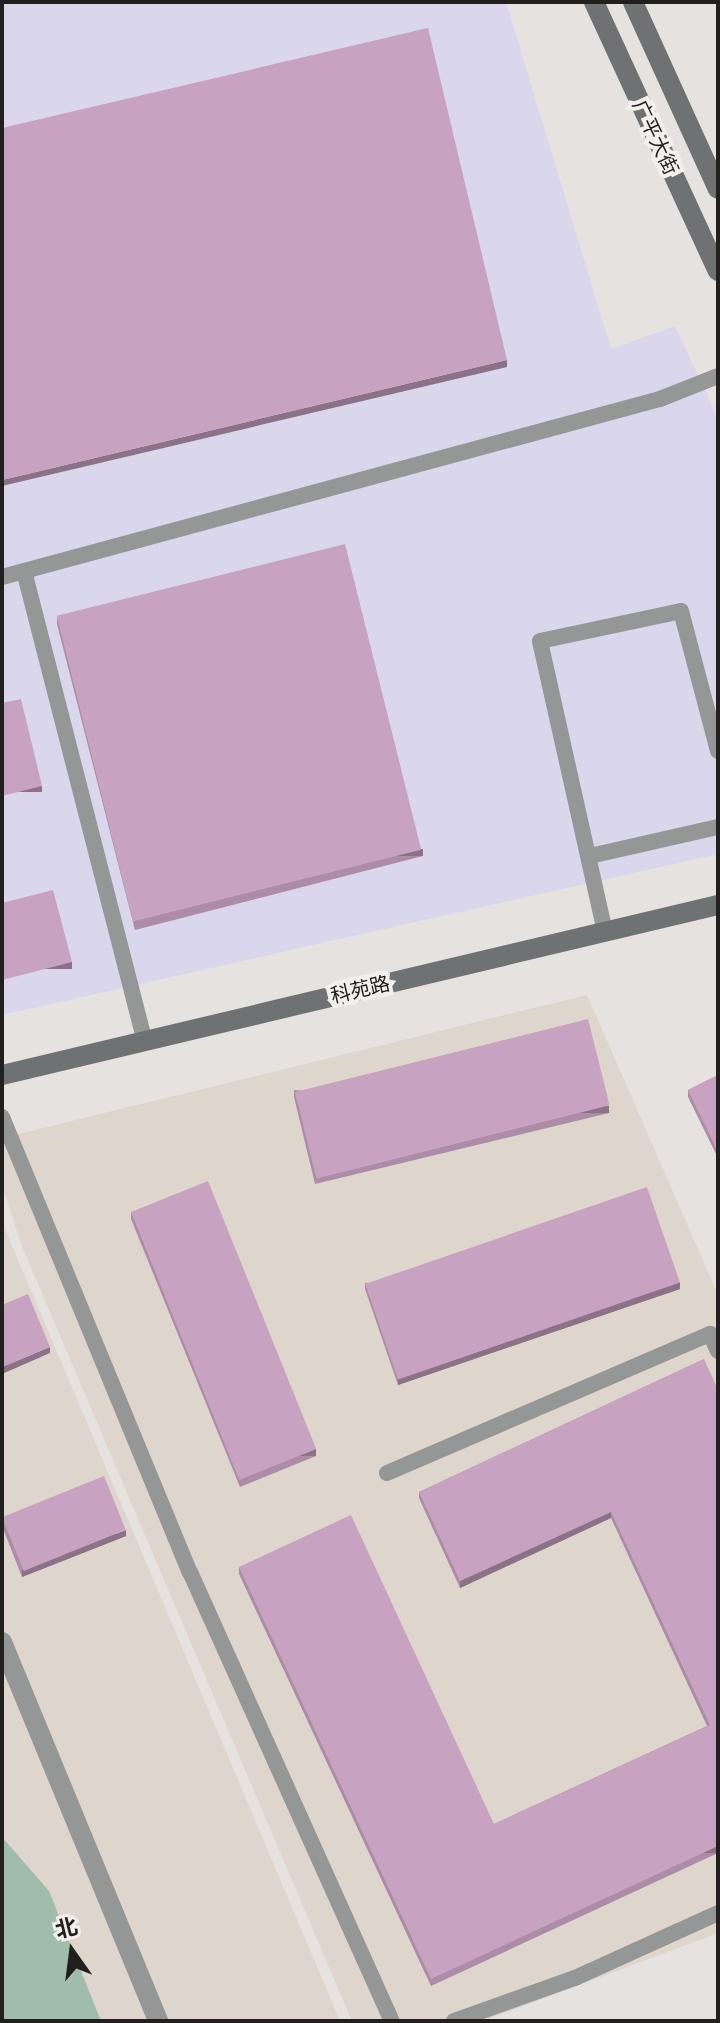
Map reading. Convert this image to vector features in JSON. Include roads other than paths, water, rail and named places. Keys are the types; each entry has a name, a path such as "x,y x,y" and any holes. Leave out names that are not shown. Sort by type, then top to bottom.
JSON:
{"street":[{"name":"广平大街","path":"594,2 718,271"},
{"name":"广平大街","path":"633,2 718,189"},
{"name":"科苑路","path":"2,1075 718,905"},
{"path":"2,1642 10,1682 158,2021"}],"lane":[{"path":"2,577 660,399 718,376"},
{"path":"24,571 144,1040"},
{"path":"605,932 540,641 681,611 718,751"},
{"path":"590,856 718,827"},
{"path":"2,1117 190,1572 392,2021"},
{"path":"387,1473 710,1334 718,1351"},
{"path":"454,2021 575,1978 718,1913"}]}
